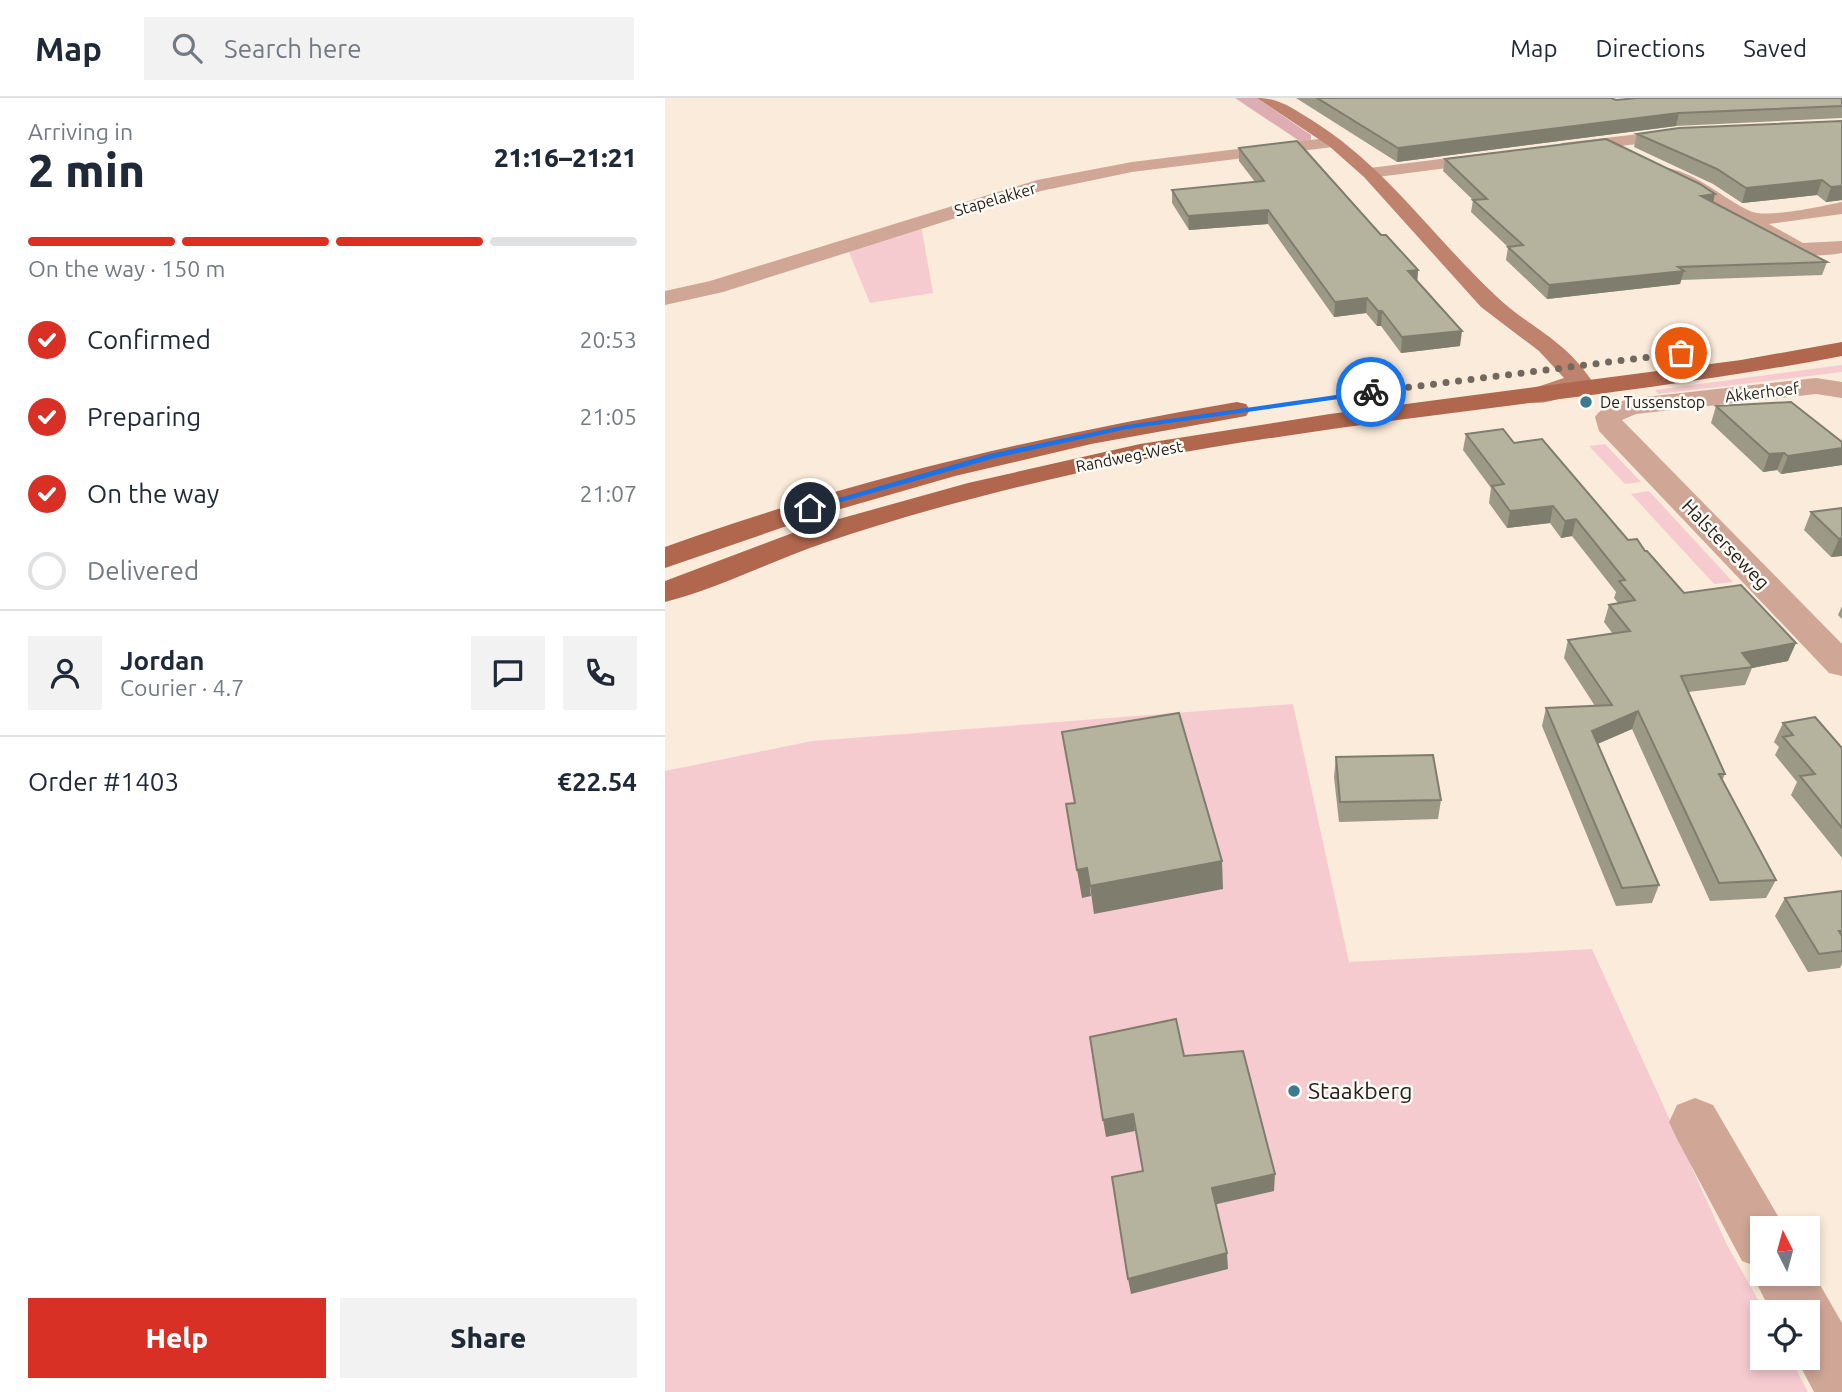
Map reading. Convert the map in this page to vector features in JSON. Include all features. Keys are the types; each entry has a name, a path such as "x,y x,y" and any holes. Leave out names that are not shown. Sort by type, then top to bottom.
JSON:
{"main road":[{"path":"1265,98 1335,142 1370,173 1454,265 1511,321 1511,331 1557,379 1609,386"},
{"name":"Randweg-West","path":"1297,402 1557,379 1609,386 1754,366 1842,349"},
{"path":"1557,379 1694,351"},
{"name":"Randweg-West","path":"665,592 814,536 978,489 1140,453 1330,422 1557,379"},
{"name":"Randweg-West","path":"665,558 758,523 886,484 993,456 1127,427 1257,407"}],"street":[{"path":"1542,151 1704,132"},
{"name":"Stapelakker","path":"665,298 715,287 1037,186 1202,157 1335,142"},
{"path":"1606,143 1705,190 1785,245 1804,251 1842,247"},
{"path":"1370,173 1515,154"},
{"path":"1748,219 1784,218 1842,208"},
{"path":"1811,213 1842,239"},
{"name":"Akkerhoef","path":"1609,425 1608,417 1623,409 1636,407 1817,386 1842,390"},
{"name":"Halsterseweg","path":"1609,425 1842,665"},
{"path":"1695,1122 1750,1220"},
{"path":"1820,1343 1842,1382"}],"shaded area":[{"path":"1235,98 1257,98 1311,135 1311,140 1301,142"},
{"path":"921,225 933,293 870,303 848,250"},
{"path":"1842,365 1842,372 1658,394 1655,390"},
{"path":"1605,444 1641,482 1625,484 1589,446"},
{"path":"1649,491 1733,582 1714,584 1631,494"},
{"name":"Staakberg","path":"1293,704 1349,962 1592,949 1727,1245 1758,1300 1750,1300 1750,1370 1796,1370 1808,1392 665,1392 665,771 812,741"}],"building":[{"path":"1317,98 1842,98 1842,106 1679,113 1398,148"},
{"path":"1842,121 1842,186 1831,187 1822,180 1746,188 1717,169 1637,134 1679,128"},
{"path":"1606,139 1700,184 1715,194 1701,196 1827,262 1678,267 1684,271 1549,285 1508,247 1523,245 1473,200 1487,199 1445,159"},
{"path":"1297,141 1381,235 1386,235 1418,270 1408,271 1462,331 1402,337 1382,311 1378,311 1367,298 1335,302 1268,210 1188,216 1172,190 1264,181 1239,148"},
{"path":"1791,402 1842,442 1842,448 1788,456 1784,453 1769,454 1716,406"},
{"path":"1503,429 1514,443 1542,439 1628,540 1637,539 1684,593 1741,585 1796,643 1742,653 1753,667 1681,676 1725,774 1719,774 1776,880 1719,883 1638,711 1592,731 1659,885 1622,888 1546,708 1612,705 1568,640 1630,631 1609,605 1635,600 1619,581 1625,580 1576,519 1565,521 1553,506 1510,511 1492,486 1504,484 1466,434"},
{"path":"1842,508 1842,538 1839,539 1811,512"},
{"path":"1179,713 1222,861 1090,886 1087,868 1077,870 1066,804 1075,803 1062,732"},
{"path":"1815,717 1842,748 1842,828 1800,776 1815,774 1783,737 1793,735 1783,723"},
{"path":"1433,755 1441,800 1340,802 1336,757"},
{"path":"1842,891 1842,931 1839,931 1842,936 1842,951 1819,954 1785,898"},
{"path":"1176,1019 1184,1056 1243,1051 1275,1174 1212,1188 1227,1253 1128,1279 1112,1177 1143,1171 1133,1114 1103,1120 1090,1037"}],"way so far":[{"path":"1371,392 1681,353"}],"place":[{"name":"De Tussenstop","path":"1586,402"},
{"name":"Staakberg","path":"1294,1091"}],"route":[{"path":"810,508 886,484 993,456 1127,427 1371,392"}]}
